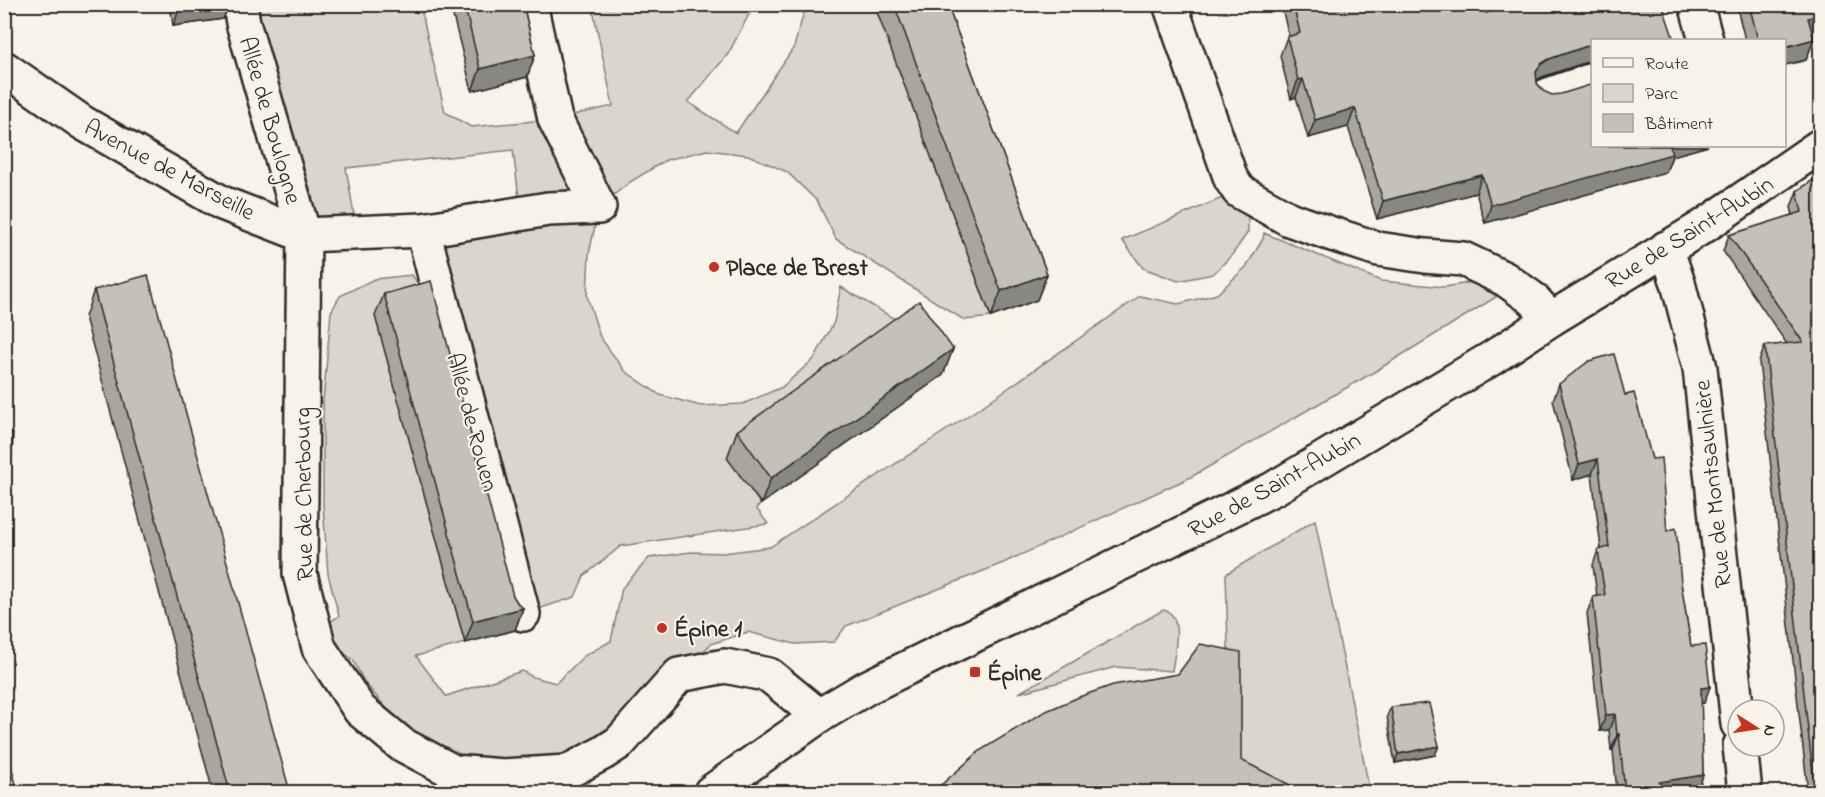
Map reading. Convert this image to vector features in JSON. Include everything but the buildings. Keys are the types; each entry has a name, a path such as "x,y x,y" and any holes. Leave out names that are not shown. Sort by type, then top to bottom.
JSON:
{"street":[{"name":"Allée de Boulogne","path":"240,4 243,23 304,235"},
{"name":"Avenue de Marseille","path":"4,68 83,123 222,203 304,235 423,230 548,209 599,207 555,119 530,4"},
{"path":"1170,4 1231,179 1239,191 1289,219 1378,249 1463,259 1505,279 1533,299 1551,319"},
{"path":"1696,4 1706,39"},
{"path":"1548,95 1591,81"},
{"name":"Rue de Saint-Aubin","path":"711,792 819,716 866,688 1274,489 1492,358 1551,319 1704,226 1821,146"},
{"name":"Allée de Rouen","path":"423,230 523,614"},
{"name":"Rue de Cherbourg","path":"304,235 300,574 319,648 360,710 400,744 454,772 503,776 567,772 620,742 679,675 725,666 769,675 819,716"},
{"name":"Rue de Montsaulnière","path":"1666,248 1678,283 1700,368 1735,698"},
{"path":"1741,758 1745,792"}],"green space":[{"path":"240,5 420,5 445,112 471,127 555,119 613,106 592,5 754,5 728,54 688,102 736,133 794,47 806,5 875,5 991,317 964,320 836,239 817,201 787,172 748,155 707,150 666,160 630,182 599,207 589,254 587,296 600,337 625,371 660,395 701,406 743,404 782,387 814,359 834,322 841,287 910,328 728,458 761,504 756,508 768,524 621,546 584,576 575,597 523,614 423,230 521,214 513,150 346,168 357,232 304,235"},
{"path":"1239,191 1248,209 1248,232 1232,255 1213,274 1178,281 1143,268 1122,240"},
{"path":"1264,233 1381,281 1445,287 1473,282 1489,287 1496,297 1374,372 1191,477 1003,563 846,626 834,642 795,644 748,632 711,644 679,675 597,770 584,792 465,792 474,787 401,744 387,709 365,683 353,660 332,644 325,625 339,616 328,574 323,506 323,402 331,312 340,296 374,279 412,275 430,301 376,317 465,643 416,656 446,696 522,671 533,677 556,683 584,656 611,641 622,588 649,558 691,552 723,553 770,547 984,405 1140,296 1178,304 1217,294 1246,267 1263,239"},
{"path":"1315,520 1370,792 1242,792 1231,759 1226,574"},
{"path":"1163,610 1170,613 1176,626 1172,671 1116,667 1019,693"}],"place":[{"name":"Place de Brest","path":"714,267"},
{"name":"Épine 1","path":"662,628"},
{"name":"Épine","path":"975,672"}]}
